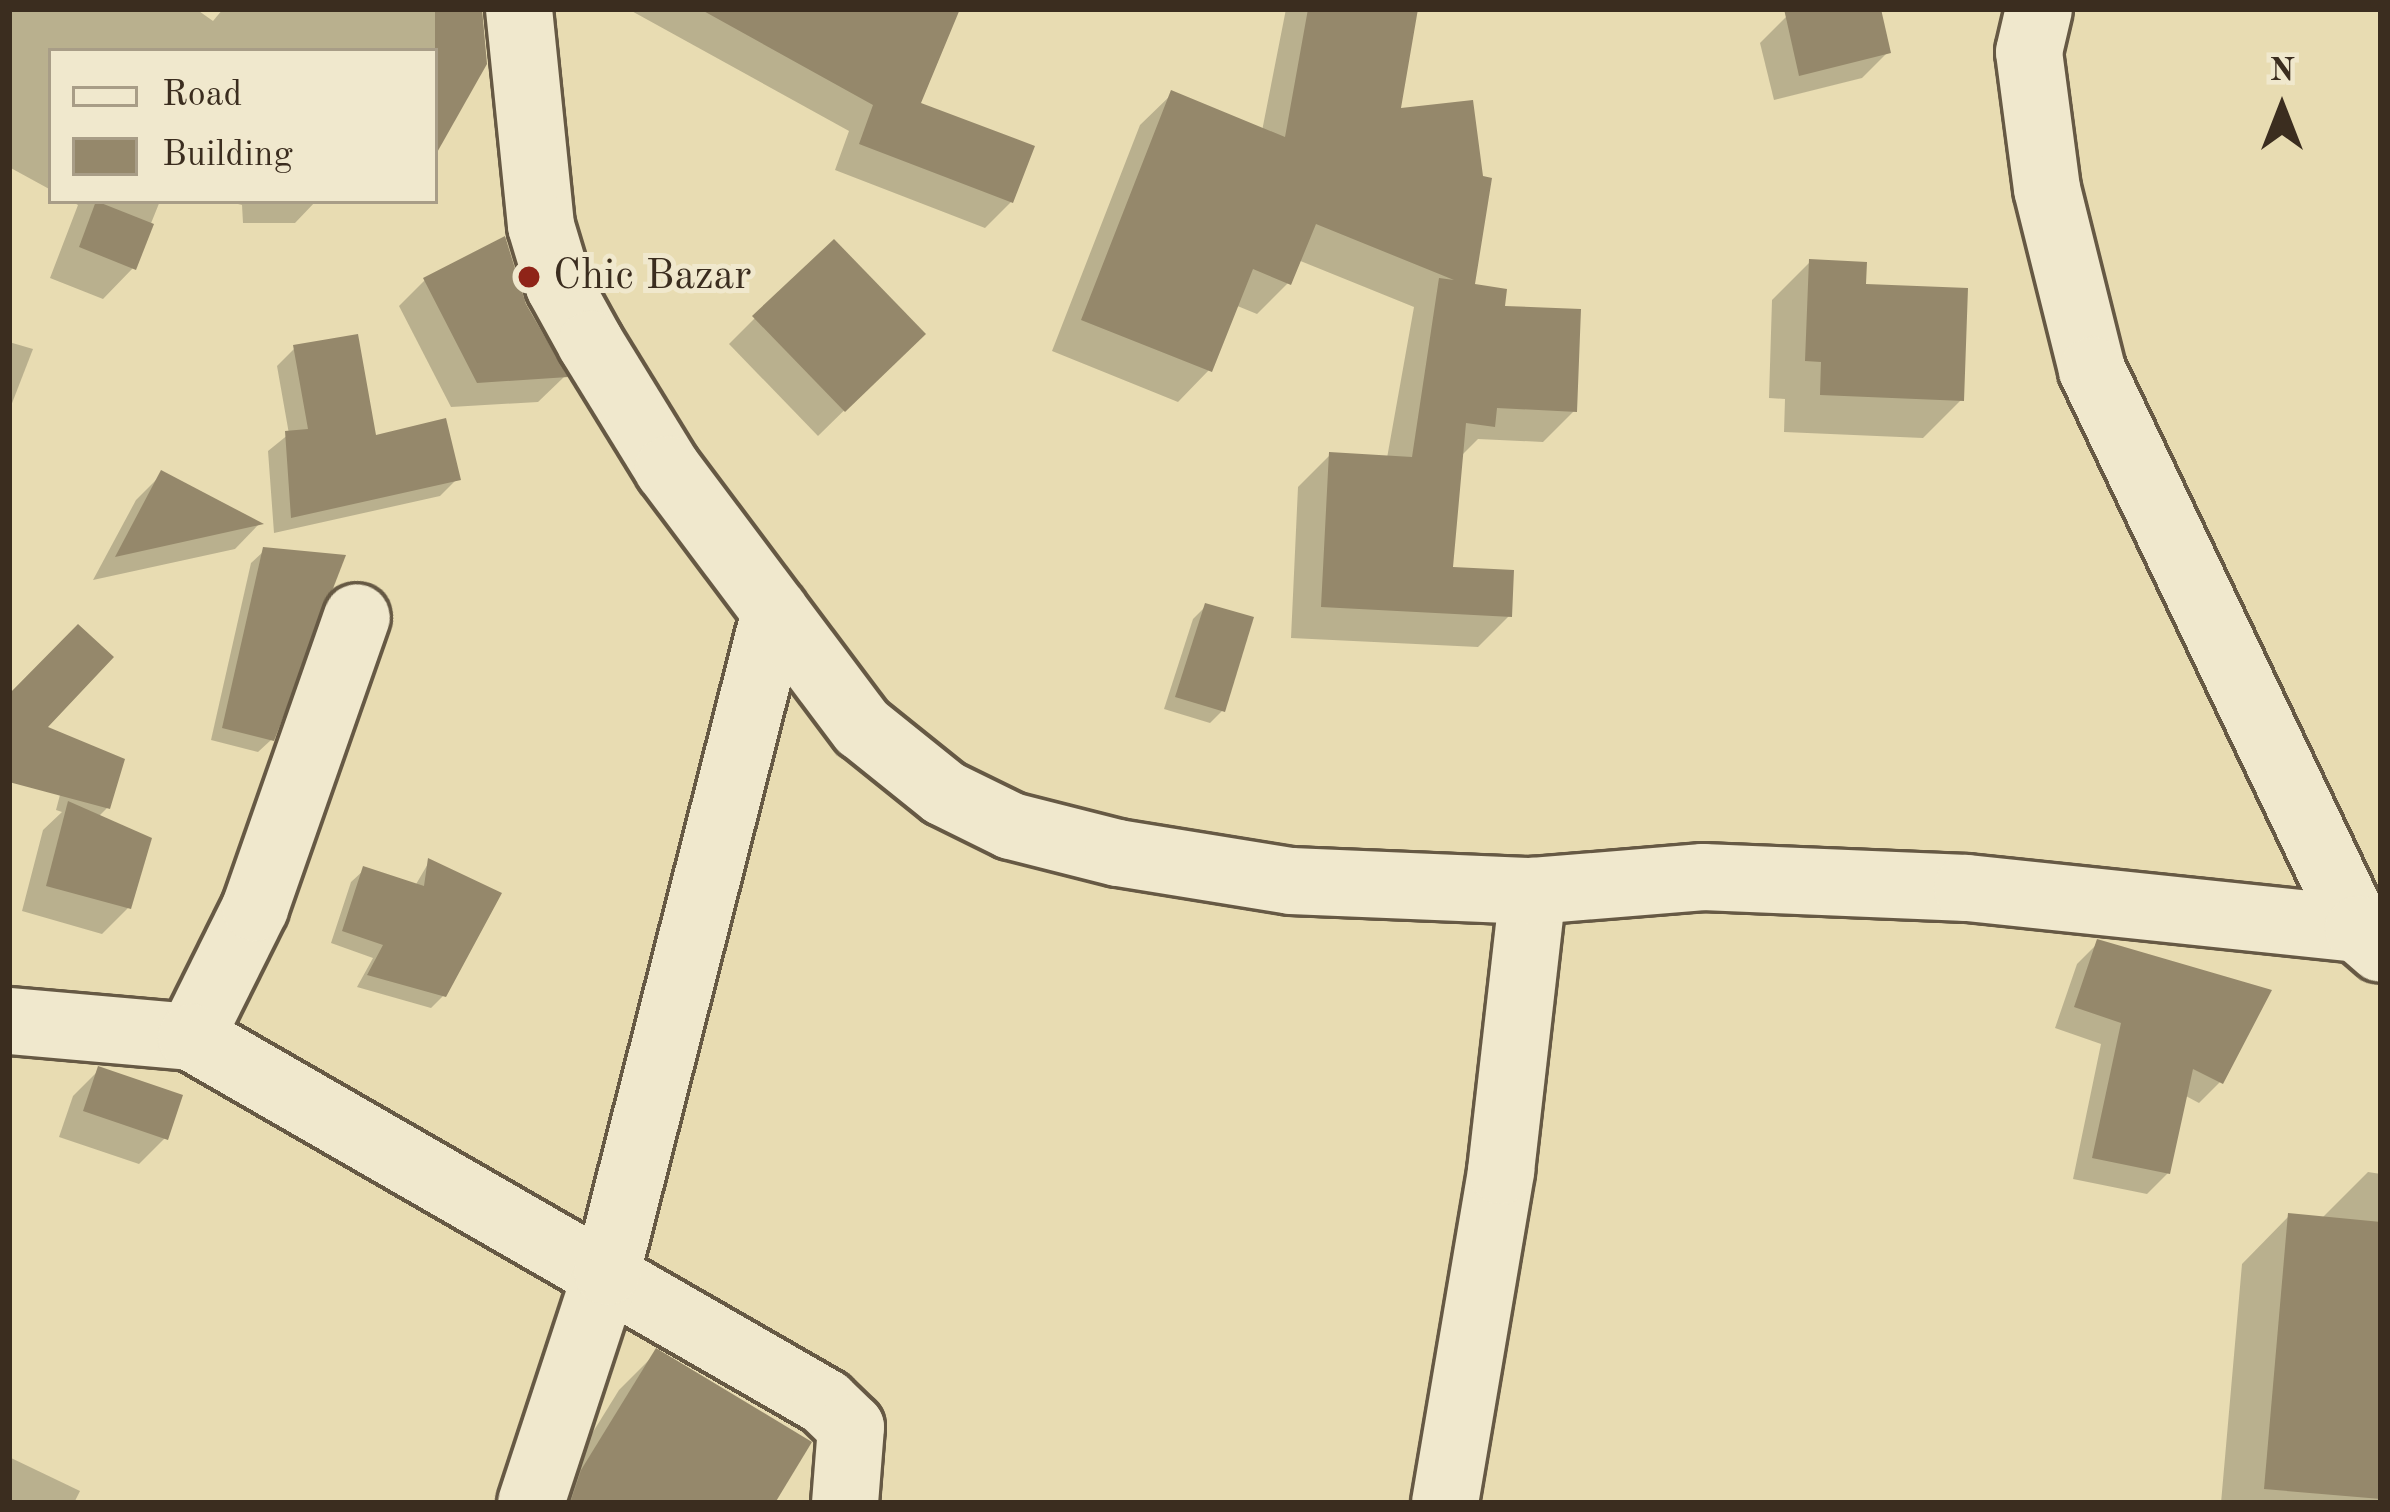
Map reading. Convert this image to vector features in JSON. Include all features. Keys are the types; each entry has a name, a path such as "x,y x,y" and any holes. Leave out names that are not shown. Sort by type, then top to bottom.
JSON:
{"street":[{"path":"2039,9 2029,52 2047,188 2092,370 2370,939"},
{"path":"525,11 524,113 541,226 559,286 668,469 862,727 944,793 1012,826 1118,854 1291,881 1533,891 1702,877 1967,888 2370,939"},
{"path":"531,1503 607,1272 775,611"},
{"path":"191,1037 255,908 357,617"},
{"path":"1445,1503 1501,1171 1533,891"},
{"path":"9,1021 191,1037 607,1272 825,1402 851,1427 845,1503"}],"building":[{"path":"435,9 482,9 487,64 438,151 438,48"},
{"path":"700,9 960,9 921,103 1035,146 1013,203 859,144 873,105"},
{"path":"1308,9 1418,9 1401,108 1473,100 1483,176 1492,178 1475,284 1507,289 1505,306 1581,309 1577,412 1497,408 1495,427 1466,423 1453,567 1514,570 1512,617 1321,607 1329,452 1412,457 1439,278 1454,280 1316,224 1291,285 1253,269 1212,372 1081,320 1171,90 1285,137"},
{"path":"1784,9 1881,9 1891,53 1799,76"},
{"path":"95,204 154,224 136,270 79,247"},
{"path":"505,236 526,304 568,377 477,383 423,278"},
{"path":"834,239 926,334 845,412 752,316"},
{"path":"1809,259 1867,262 1866,284 1968,288 1964,401 1820,395 1821,362 1805,361"},
{"path":"358,334 376,435 446,418 461,480 291,518 285,431 308,429 293,345"},
{"path":"161,470 264,524 115,557"},
{"path":"263,547 346,555 274,741 222,728"},
{"path":"1205,603 1254,617 1225,712 1175,697"},
{"path":"78,624 114,657 48,727 125,759 110,809 9,782 9,694"},
{"path":"68,801 152,838 131,909 46,886"},
{"path":"428,858 502,893 446,997 367,975 383,945 342,931 363,866 424,886"},
{"path":"2097,939 2272,990 2223,1084 2193,1069 2170,1174 2092,1158 2121,1023 2074,1007"},
{"path":"98,1066 183,1095 168,1140 83,1111"},
{"path":"2288,1213 2381,1222 2381,1499 2264,1489"},
{"path":"656,1348 812,1442 775,1503 570,1503 581,1470"}],"place":[{"name":"Chic Bazar","path":"529,277"}]}
